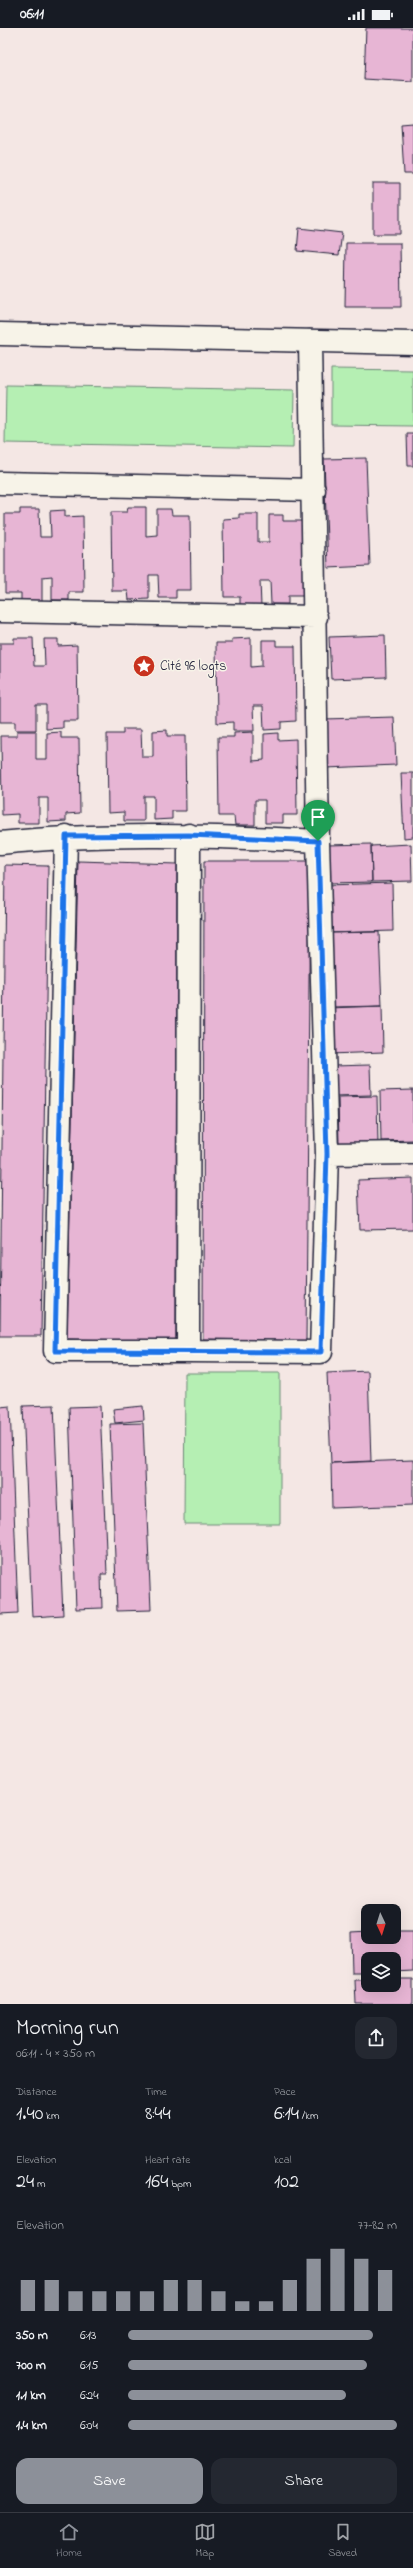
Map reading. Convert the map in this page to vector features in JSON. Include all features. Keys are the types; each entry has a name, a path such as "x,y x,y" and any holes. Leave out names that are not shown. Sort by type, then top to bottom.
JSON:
{"street":[{"path":"0,334 413,343"},
{"path":"66,836 55,1351 321,1352 327,1154 318,841 314,490 310,341"},
{"path":"0,483 314,490"},
{"path":"0,611 316,617"},
{"path":"0,843 66,836 189,835 318,841"},
{"path":"188,1351 189,835"},
{"path":"327,1154 413,1153"}],"green space":[{"path":"331,369 413,370 413,426 331,425"},
{"path":"6,385 294,390 293,448 5,443"},
{"path":"185,1373 280,1373 280,1524 184,1524"}],"building":[{"path":"366,28 413,28 413,82 364,79"},
{"path":"413,123 413,174 404,174 401,124"},
{"path":"373,183 400,183 400,234 373,234"},
{"path":"299,228 342,233 339,255 297,251"},
{"path":"346,243 400,243 401,307 345,307"},
{"path":"407,434 413,434 413,466 408,466"},
{"path":"366,458 370,566 328,568 324,459"},
{"path":"128,507 146,507 146,536 157,535 157,509 171,509 172,515 190,515 191,590 176,590 176,598 159,598 158,575 149,575 149,599 129,600 128,591 112,591 111,512 127,512"},
{"path":"20,509 39,509 40,537 51,537 50,511 65,510 65,517 83,516 84,592 69,592 69,600 52,600 52,576 42,577 42,601 21,601 21,593 5,593 5,514 20,514"},
{"path":"239,514 258,514 258,542 269,542 269,515 283,515 283,521 302,521 303,596 288,596 288,604 271,604 270,581 260,581 261,606 240,606 240,597 224,597 223,519 239,518"},
{"path":"385,635 386,677 331,679 329,637"},
{"path":"14,638 33,638 34,666 45,666 44,639 58,639 58,646 77,645 78,721 63,721 63,728 46,729 46,705 36,705 36,730 15,730 15,722 0,722 0,643 14,643"},
{"path":"251,638 251,667 262,666 262,640 276,640 276,646 295,646 296,721 281,722 281,729 264,730 263,706 253,706 254,731 233,731 233,722 217,723 216,643 232,643 232,639"},
{"path":"394,717 396,765 326,768 324,719"},
{"path":"123,729 141,729 142,757 153,757 153,731 167,730 167,736 185,736 186,811 172,811 172,819 154,820 154,796 144,796 144,821 124,821 124,812 108,813 107,734 123,734"},
{"path":"17,731 36,731 36,759 47,759 47,733 61,732 61,738 79,738 80,813 66,814 66,821 48,822 48,798 39,798 39,823 18,823 18,814 2,815 1,736 17,736"},
{"path":"253,732 253,761 264,760 264,734 278,733 278,740 296,739 297,815 283,815 283,823 265,823 265,800 255,800 255,825 235,825 234,816 219,816 218,737 234,737 234,733"},
{"path":"401,773 413,773 413,837 404,838"},
{"path":"371,844 372,882 328,883 327,845"},
{"path":"411,844 412,881 372,882 371,846"},
{"path":"78,861 177,864 176,1341 67,1339"},
{"path":"204,861 310,861 306,1341 203,1339"},
{"path":"5,865 48,866 41,1336 0,1336"},
{"path":"392,883 393,931 328,933 326,885"},
{"path":"379,932 382,1006 330,1007 328,933"},
{"path":"382,1006 383,1052 329,1054 328,1008"},
{"path":"370,1065 371,1095 334,1096 333,1066"},
{"path":"413,1090 413,1140 381,1141 380,1091"},
{"path":"377,1096 378,1146 339,1147 338,1097"},
{"path":"413,1178 413,1229 360,1230 358,1180"},
{"path":"368,1371 371,1461 331,1463 327,1373"},
{"path":"54,1405 63,1615 32,1617 23,1406"},
{"path":"10,1406 18,1613 0,1614 0,1407"},
{"path":"100,1406 107,1574 101,1574 102,1608 76,1609 69,1407"},
{"path":"143,1406 144,1420 115,1423 113,1409"},
{"path":"143,1423 151,1610 117,1611 110,1424"},
{"path":"413,1460 413,1505 332,1508 331,1463"},
{"path":"401,1931 413,1931 413,1971 401,1972 401,1952 361,1952 361,1973 352,1973 351,1933 361,1932 361,1944 401,1944"},
{"path":"401,1979 413,1979 413,2004 356,2004 355,1980 361,1980 361,1992 401,1992"}],"place":[{"name":"Cité 96 logts","path":"144,666"}],"route":[{"path":"189,835 318,841 327,1154 321,1352 55,1351 66,836 189,835"}]}
